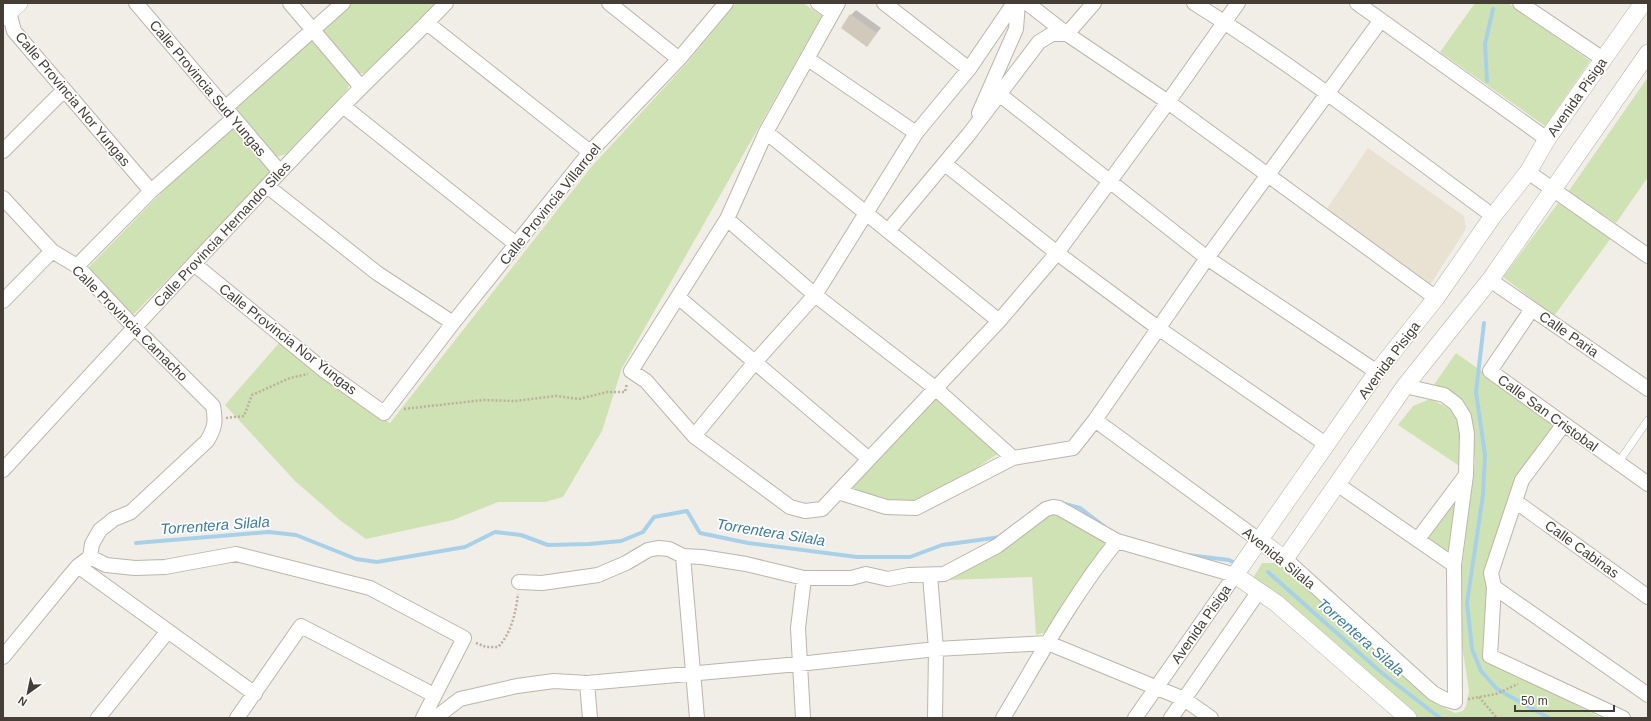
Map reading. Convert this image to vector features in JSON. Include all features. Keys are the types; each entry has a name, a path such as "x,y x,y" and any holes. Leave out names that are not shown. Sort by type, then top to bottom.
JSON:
{"street":[{"name":"Calle Provincia Sud Yungas","path":"136,3 280,172"},
{"path":"290,3 361,87"},
{"path":"77,266 312,30 343,3"},
{"name":"Calle Provincia Hernando Siles","path":"3,470 134,327 280,172 361,87 428,23 446,3"},
{"path":"609,3 679,59"},
{"name":"Calle Provincia Villarroel","path":"384,413 452,323 590,152 679,59 726,3"},
{"path":"818,3 835,8"},
{"path":"845,3 835,8 808,59 766,132 727,218 709,245 678,298 630,371 646,381 694,436 790,507 805,511 822,509 999,321 1057,253 1168,102 1238,3"},
{"path":"884,3 969,69"},
{"path":"694,436 754,362 815,295 864,213 916,133 969,69 1014,3"},
{"path":"969,134 1016,28 1018,3"},
{"path":"1027,3 1067,34 1168,102 1436,298"},
{"path":"888,231 969,134 1039,42 1052,34 1067,34 1094,3"},
{"path":"1194,3 1327,93 1493,216"},
{"path":"1357,3 1547,139"},
{"path":"1520,3 1603,59"},
{"name":"Avenida Pisiga","path":"1135,718 1378,372 1436,298 1493,216 1528,172 1547,139 1643,3"},
{"name":"Calle Provincia Nor Yungas","path":"8,9 14,30 151,190"},
{"path":"838,492 886,507 916,508 1013,458 1073,448 1095,420 1207,258 1381,20"},
{"path":"428,23 590,152"},
{"name":"Avenida Pisiga","path":"1285,559 1405,386 1490,280 1648,53"},
{"path":"808,59 916,133"},
{"path":"3,151 64,90"},
{"path":"999,94 1207,258 1378,372"},
{"path":"343,106 516,244"},
{"path":"766,132 999,321"},
{"path":"945,164 1057,253 1158,328 1327,445"},
{"path":"1528,172 1648,256"},
{"path":"267,186 377,273 452,323"},
{"name":"Calle Provincia Camacho","path":"3,198 52,251 77,266 134,327 213,406 216,419"},
{"path":"727,218 815,295 935,388 1013,458"},
{"path":"3,300 52,251"},
{"name":"Calle Provincia Nor Yungas","path":"194,264 325,371 384,413"},
{"name":"Calle Paria","path":"1490,280 1648,389"},
{"path":"678,298 869,459"},
{"name":"Calle San Cristobal","path":"1532,309 1490,371 1648,484"},
{"path":"1405,386 1444,395 1456,404 1464,417 1468,434 1466,475 1454,565 1455,702"},
{"path":"3,657 78,566 90,557 92,544 100,530 114,519 131,512 207,441 214,429 216,419"},
{"name":"Avenida Silala","path":"1095,420 1285,559 1433,693 1444,699 1455,702"},
{"path":"1564,424 1522,480 1516,502 1491,573 1494,587 1490,656 1623,718"},
{"path":"1418,539 1466,475"},
{"path":"1337,484 1454,565"},
{"name":"Calle Cabinas","path":"1516,502 1648,597"},
{"path":"519,582 563,582 598,575 626,563 648,550 658,548 683,556 702,557 746,564 804,578 850,578 866,574 888,579 909,575 944,574 997,546 1046,509 1053,507 1059,508 1117,541 1235,575 1276,603 1408,718"},
{"path":"1003,718 1048,642 1099,564 1117,541"},
{"path":"90,557 106,565 135,568 165,567 236,554 370,588 464,638 423,718"},
{"path":"683,556 697,718"},
{"path":"78,566 255,694"},
{"path":"930,575 936,649 935,718"},
{"path":"803,718 798,628 804,578"},
{"path":"1494,587 1648,695"},
{"name":"Avenida Pisiga","path":"1171,718 1259,592"},
{"path":"239,717 301,626 434,695"},
{"path":"101,717 168,631"},
{"path":"435,718 460,699 517,686 554,681 587,683 799,664 936,649 1048,642 1184,699 1212,718"},
{"path":"587,683 590,718"}],"lane":[{"path":"1618,463 1648,420"}],"path":[{"path":"216,419 244,416 252,395 290,378 325,371"},
{"path":"384,413 411,408 483,400 515,401 556,396 579,399 607,392 625,392 630,371"},
{"path":"464,638 486,647 498,647 504,641 517,610 519,582"},
{"path":"1455,702 1496,694 1503,689"},
{"path":"1479,697 1498,718"}],"shaded area":[{"path":"1368,148 1464,216 1466,229 1428,288 1322,216"}],"green space":[{"path":"342,3 437,3 366,74 358,73 321,29"},
{"path":"736,3 803,3 822,16 622,368 602,431 563,497 545,502 498,502 453,520 366,539 341,521 295,481 225,405 279,343 348,397 390,423 592,166 687,63"},
{"path":"1475,3 1508,3 1590,61 1545,126 1440,52"},
{"path":"310,41 313,41 349,81 348,89 286,154 277,157 271,154 236,110 236,107"},
{"path":"1648,77 1648,177 1616,223 1568,192"},
{"path":"232,128 271,173 133,315 89,267 163,191"},
{"path":"1558,203 1611,238 1554,316 1503,277"},
{"path":"1456,353 1558,425 1517,478 1487,583 1484,651 1486,660 1602,718 1419,718 1338,646 1296,612 1252,580 1262,563 1278,563 1288,568 1438,705 1455,713 1463,711 1466,706 1469,691 1460,632 1459,591 1475,461 1470,415 1458,396 1433,386"},
{"path":"935,397 998,454 961,479 934,494 905,503 890,503 876,500 852,490 850,484"},
{"path":"1430,399 1451,411 1457,418 1460,425 1462,443 1461,467 1398,425 1413,406"},
{"path":"1458,494 1450,554 1426,539"},
{"path":"1057,514 1107,540 1047,632 1036,635 1032,577 948,580 1006,547 1046,515"}],"building":[{"path":"850,14 877,33 867,47 841,28"}],"waterway":[{"path":"1487,81 1485,44 1493,9"},
{"path":"1484,323 1476,392 1485,455 1483,495 1467,603 1472,649 1481,671 1497,689 1549,718"},
{"name":"Torrentera Silala","path":"1061,503 1080,508 1105,527"},
{"name":"Torrentera Silala","path":"136,543 269,532 296,535 356,559 377,562 465,547 495,532 521,535 548,545 589,544 621,541 643,532 654,517 687,511 700,533 748,543 857,557 910,557 942,545 1001,537"},
{"name":"Torrentera Silala","path":"1188,555 1229,560 1238,565"},
{"name":"Torrentera Silala","path":"1268,572 1382,673 1440,718"}]}
